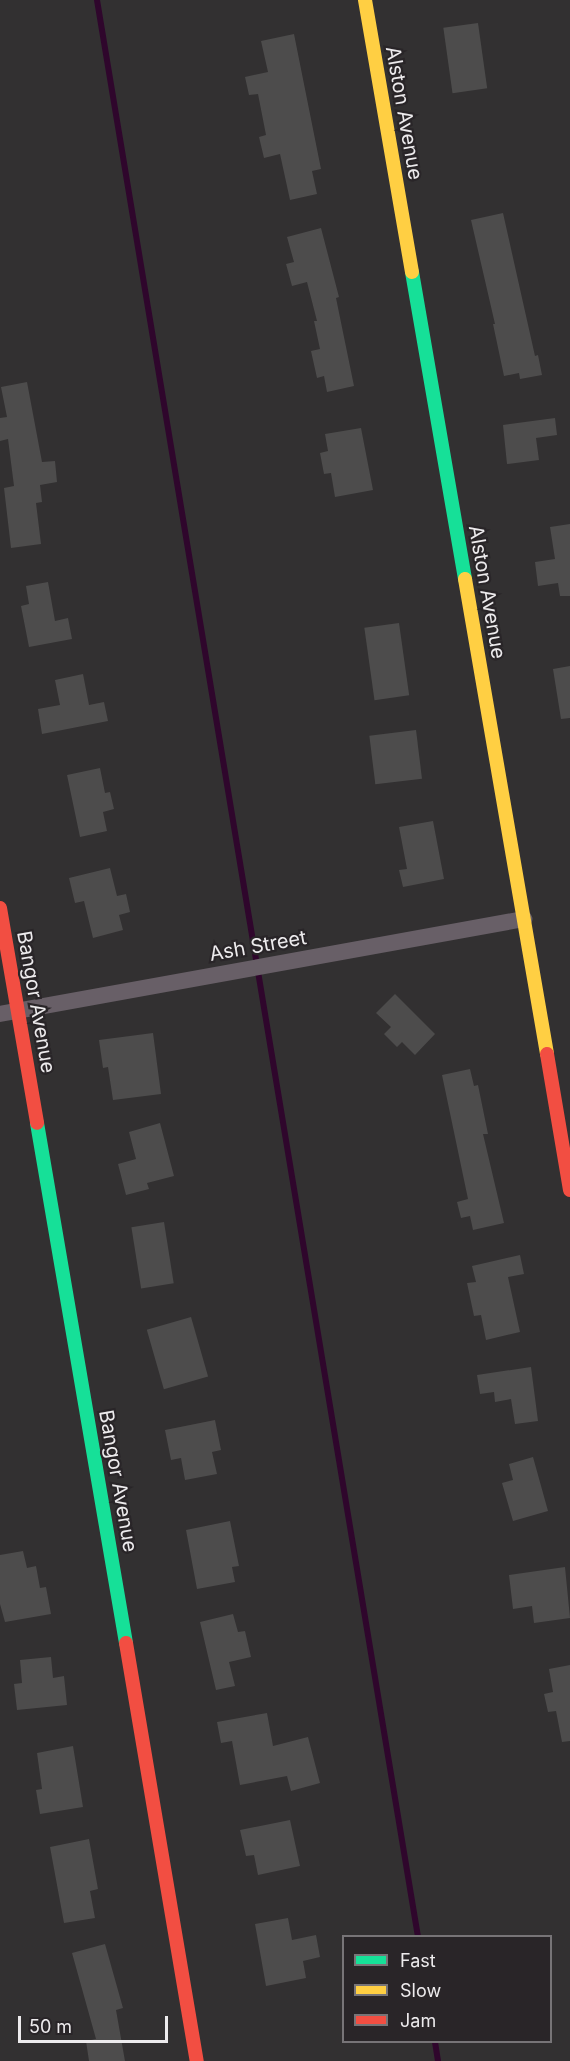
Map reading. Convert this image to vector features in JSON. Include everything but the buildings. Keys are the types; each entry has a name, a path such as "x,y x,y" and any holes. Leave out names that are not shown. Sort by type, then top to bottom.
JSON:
{"street":[{"name":"Alston Avenue","path":"365,0 570,1191"},
{"name":"Bangor Avenue","path":"0,908 197,2061"},
{"name":"Ash Street","path":"0,1014 524,919"}],"waterway":[{"path":"97,0 418,1935"},
{"path":"435,2043 438,2061"}],"traffic: fast":[{"path":"412,272 465,579"},
{"path":"37,1123 126,1643"}],"traffic: slow":[{"path":"365,0 412,272"},
{"path":"465,579 547,1054"}],"traffic: jam":[{"path":"0,908 37,1123"},
{"path":"547,1054 570,1190"},
{"path":"126,1643 197,2061"}]}
